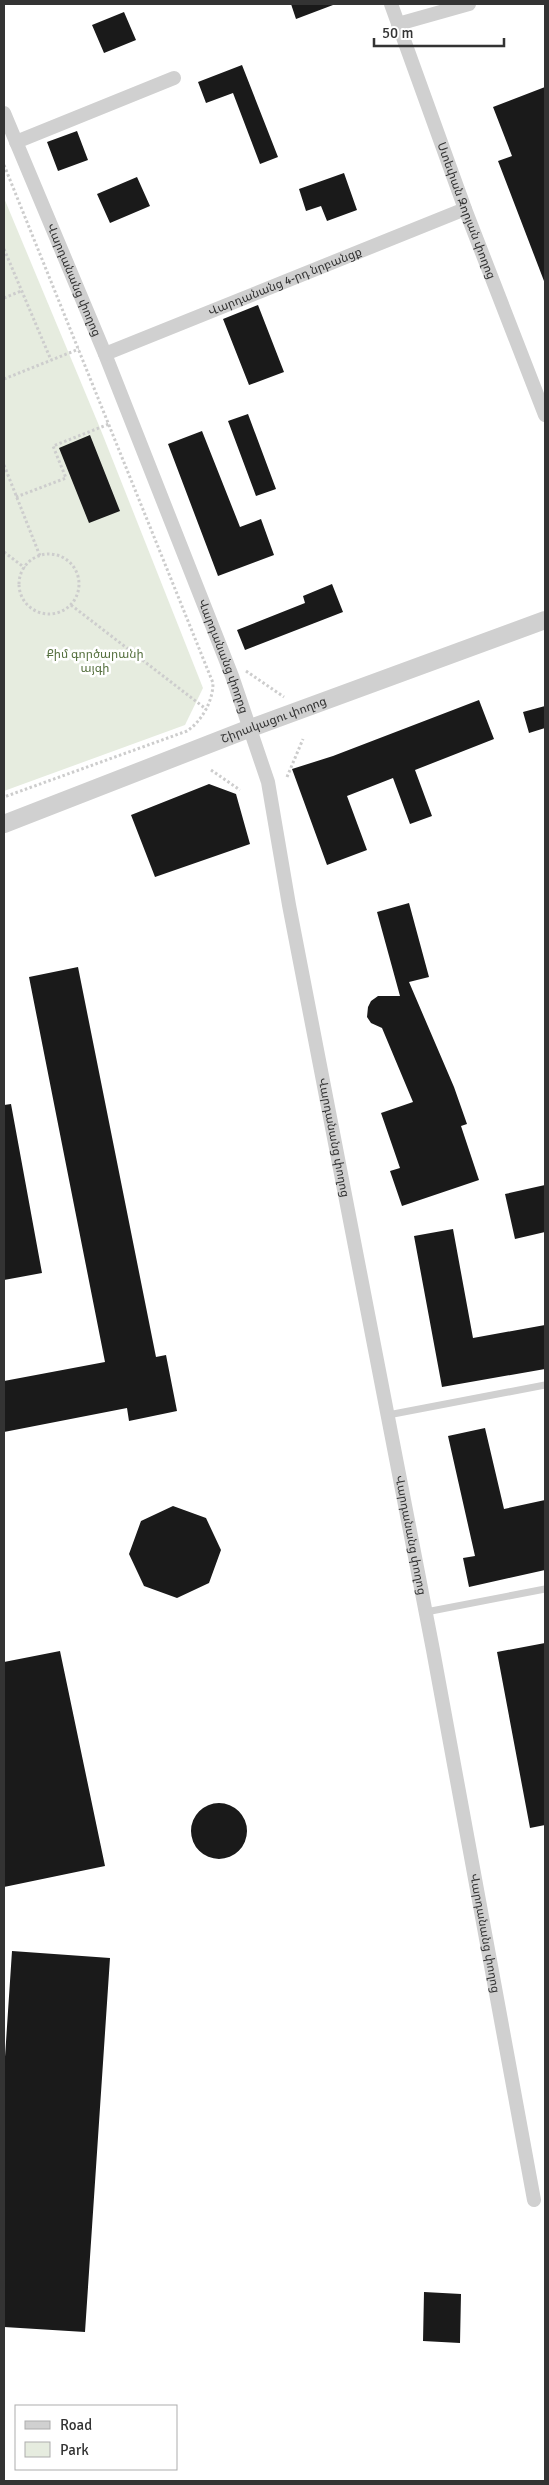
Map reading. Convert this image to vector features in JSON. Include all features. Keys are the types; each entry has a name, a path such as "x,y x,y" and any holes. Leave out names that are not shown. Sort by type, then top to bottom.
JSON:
{"street":[{"name":"Ստեփան Զորյան փողոց","path":"391,4 465,210 545,415"},
{"path":"398,24 470,4"},
{"path":"16,142 174,78"},
{"name":"Վարդանանց փողոց","path":"4,113 105,354 232,676 248,728 268,782 289,905 426,1612 534,2200"},
{"name":"Վարդանանց 4-րդ նրբանցք","path":"105,354 465,210"},
{"name":"Շիրակացու փողոց","path":"4,824 248,728 545,620"}],"lane":[{"path":"388,1415 545,1385"},
{"path":"426,1612 545,1589"}],"path":[{"path":"4,166 110,424 213,684 213,696 206,709 196,726 187,731 4,797"},
{"path":"4,249 51,360"},
{"path":"4,298 21,291"},
{"path":"4,380 79,349"},
{"path":"16,497 66,478 53,446 110,424"},
{"path":"4,464 40,556"},
{"path":"4,552 25,568"},
{"path":"40,556 59,556 74,568 78,576 79,586 71,605 64,611 44,614 34,610 22,596 20,576 25,568 40,556"},
{"path":"71,605 206,709"},
{"path":"246,671 288,700"},
{"path":"287,777 303,739"},
{"path":"211,770 240,790"}],"green space":[{"name":"Քիմ գործարանի այգի","path":"4,198 100,428 203,688 185,725 4,791"}],"building":[{"path":"291,4 333,4 333,5 296,19"},
{"path":"124,12 136,40 104,53 92,25"},
{"path":"242,65 278,157 260,164 233,93 206,103 198,82"},
{"path":"545,87 544,281 498,161 512,156 493,107"},
{"path":"77,131 88,160 58,171 47,142"},
{"path":"344,173 357,210 327,221 321,206 306,211 299,189"},
{"path":"137,177 150,206 110,223 97,194"},
{"path":"258,305 284,372 249,385 223,319"},
{"path":"248,414 276,489 256,496 228,421"},
{"path":"202,431 240,527 261,519 274,555 218,576 168,444"},
{"path":"90,435 120,511 89,523 59,448"},
{"path":"332,584 343,612 245,650 237,630 305,603 303,596"},
{"path":"479,700 494,739 415,770 432,816 410,824 393,778 347,796 367,850 327,865 292,769 333,756"},
{"path":"545,706 545,728 529,733 523,712"},
{"path":"209,784 236,794 250,844 155,877 131,815"},
{"path":"409,903 429,977 409,982 454,1087 467,1124 461,1126 479,1180 402,1206 390,1171 400,1168 381,1113 413,1102 382,1028 371,1023 367,1017 371,1001 378,996 400,996 377,912"},
{"path":"78,967 156,1357 166,1355 177,1411 129,1421 127,1408 4,1432 4,1381 105,1362 29,977"},
{"path":"11,1104 42,1273 4,1280 4,1105"},
{"path":"545,1185 545,1232 515,1239 505,1194"},
{"path":"453,1229 473,1338 545,1325 545,1369 442,1387 414,1236"},
{"path":"485,1428 504,1509 545,1500 545,1570 469,1587 463,1558 475,1556 448,1436"},
{"path":"173,1506 206,1518 221,1550 209,1583 177,1598 144,1586 129,1554 141,1521"},
{"path":"545,1643 545,1825 530,1828 497,1652"},
{"path":"60,1651 105,1866 4,1887 4,1662"},
{"path":"219,1803 230,1805 239,1811 245,1820 247,1831 245,1842 239,1851 230,1857 219,1859 208,1857 199,1851 193,1842 191,1831 193,1820 199,1811 208,1805"},
{"path":"12,1951 110,1958 85,2332 4,2327 4,2072"},
{"path":"424,2292 461,2294 460,2343 423,2341"}]}
